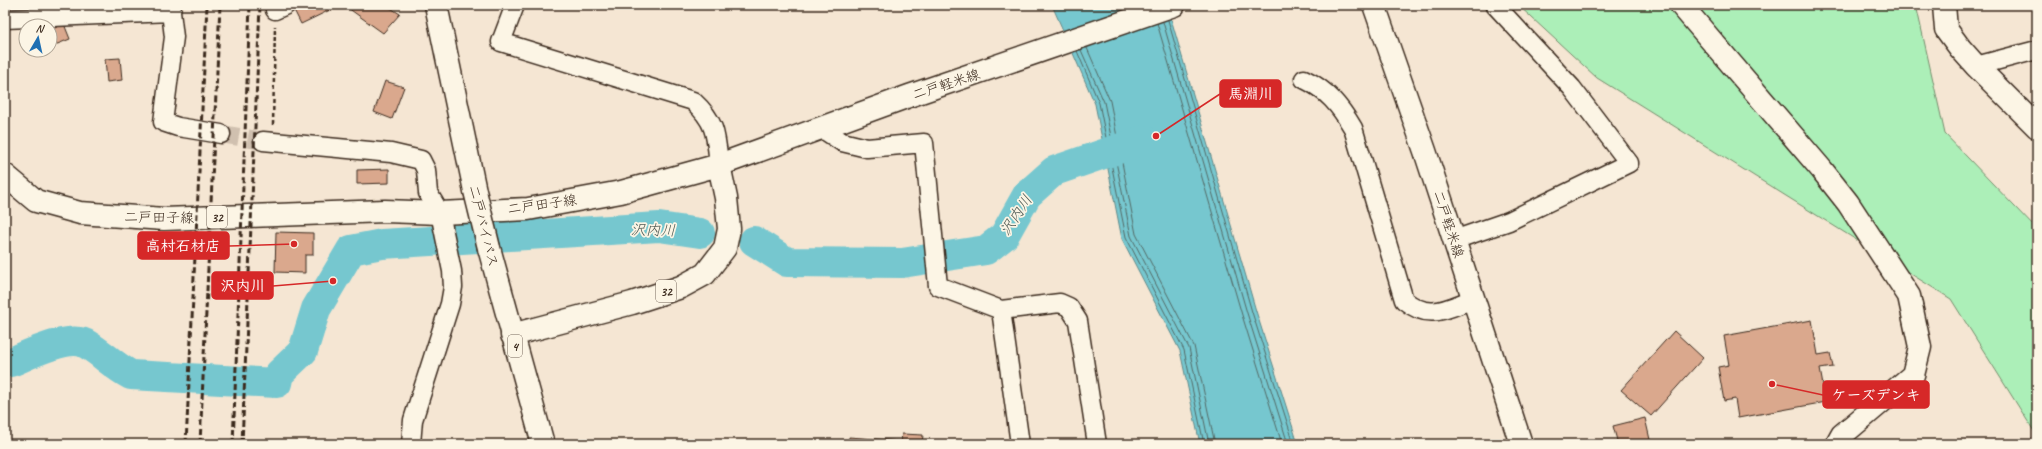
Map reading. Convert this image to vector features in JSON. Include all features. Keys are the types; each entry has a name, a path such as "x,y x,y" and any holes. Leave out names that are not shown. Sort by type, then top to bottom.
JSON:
{"main road":[{"name":"二戸バイパス","path":"436,5 475,191 512,335 543,444"},
{"name":"二戸軽米線","path":"719,165 908,96 991,69 1174,5"},
{"name":"二戸軽米線","path":"1374,5 1454,240 1521,444"},
{"path":"1681,5 1831,181 1848,203 1909,296 1920,347 1913,375 1842,435 1837,444"},
{"path":"1944,5 1946,28 1976,66 2037,127"},
{"name":"二戸田子線","path":"5,175 36,201 80,213 164,219 385,211 440,213 528,209 621,192 719,165"},
{"name":"32","path":"512,335 632,303 681,286 705,274 725,248 729,230 726,198 719,165"}],"street":[{"path":"515,5 501,42 693,101 705,111 715,131 719,165"},
{"path":"1454,240 1509,221 1629,163 1572,88 1495,5"},
{"path":"5,19 171,8 174,37 163,122 178,127 221,134"},
{"path":"1976,66 2037,50"},
{"path":"1304,79 1317,85 1332,96 1345,113 1353,128 1404,300 1414,308 1435,313 1473,299"},
{"path":"822,128 842,142 866,148 924,143 938,286 1001,310 1060,303 1069,307 1078,321 1098,444"},
{"path":"268,141 391,153 421,160 426,170 428,193 440,213 452,271 453,287 450,304 413,420 411,444"},
{"path":"1001,310 1020,444"}],"path":[{"path":"268,141 281,8"}],"green space":[{"path":"1518,5 1916,5 1945,134 2037,230 2037,436 1951,299 1597,78"}],"water":[{"path":"1052,5 1167,5 1256,311 1298,444 1200,444 1180,351 1122,239 1095,104"}],"building":[{"path":"330,5 332,9 301,24 292,6"},
{"path":"351,5 391,5 389,7 400,14 383,33 348,8"},
{"path":"64,24 70,39 58,44 58,27"},
{"path":"120,58 122,80 107,82 105,59"},
{"path":"385,81 404,87 392,119 374,112"},
{"path":"389,169 389,183 357,184 357,170"},
{"path":"276,232 313,233 313,255 305,255 305,273 275,272"},
{"path":"1812,320 1818,355 1830,353 1833,367 1820,369 1826,402 1738,418 1735,399 1724,401 1718,367 1729,365 1724,336"},
{"path":"1674,331 1703,358 1651,416 1621,390"},
{"path":"1645,418 1651,444 1618,444 1613,426"},
{"path":"902,434 923,435 922,444 849,444 849,437 901,441"}],"waterway":[{"name":"沢内川","path":"754,241 787,262 902,263 986,250 1004,236 1027,195 1054,171 1144,140"},
{"name":"沢内川","path":"5,362 11,362 38,350 61,343 81,342 88,345 131,375 277,383 279,374 303,351 316,309 351,250 382,244 659,227 700,233"}],"tunnel":[{"path":"221,134 263,141"}],"railway":[{"path":"186,444 207,5"},
{"path":"200,444 220,5"},
{"path":"233,444 250,5"},
{"path":"242,444 260,5"}],"place":[{"name":"馬淵川","path":"1156,136"},
{"name":"高村石材店","path":"294,244"},
{"name":"沢内川","path":"333,281"},
{"name":"ケーズデンキ","path":"1772,384"}]}
